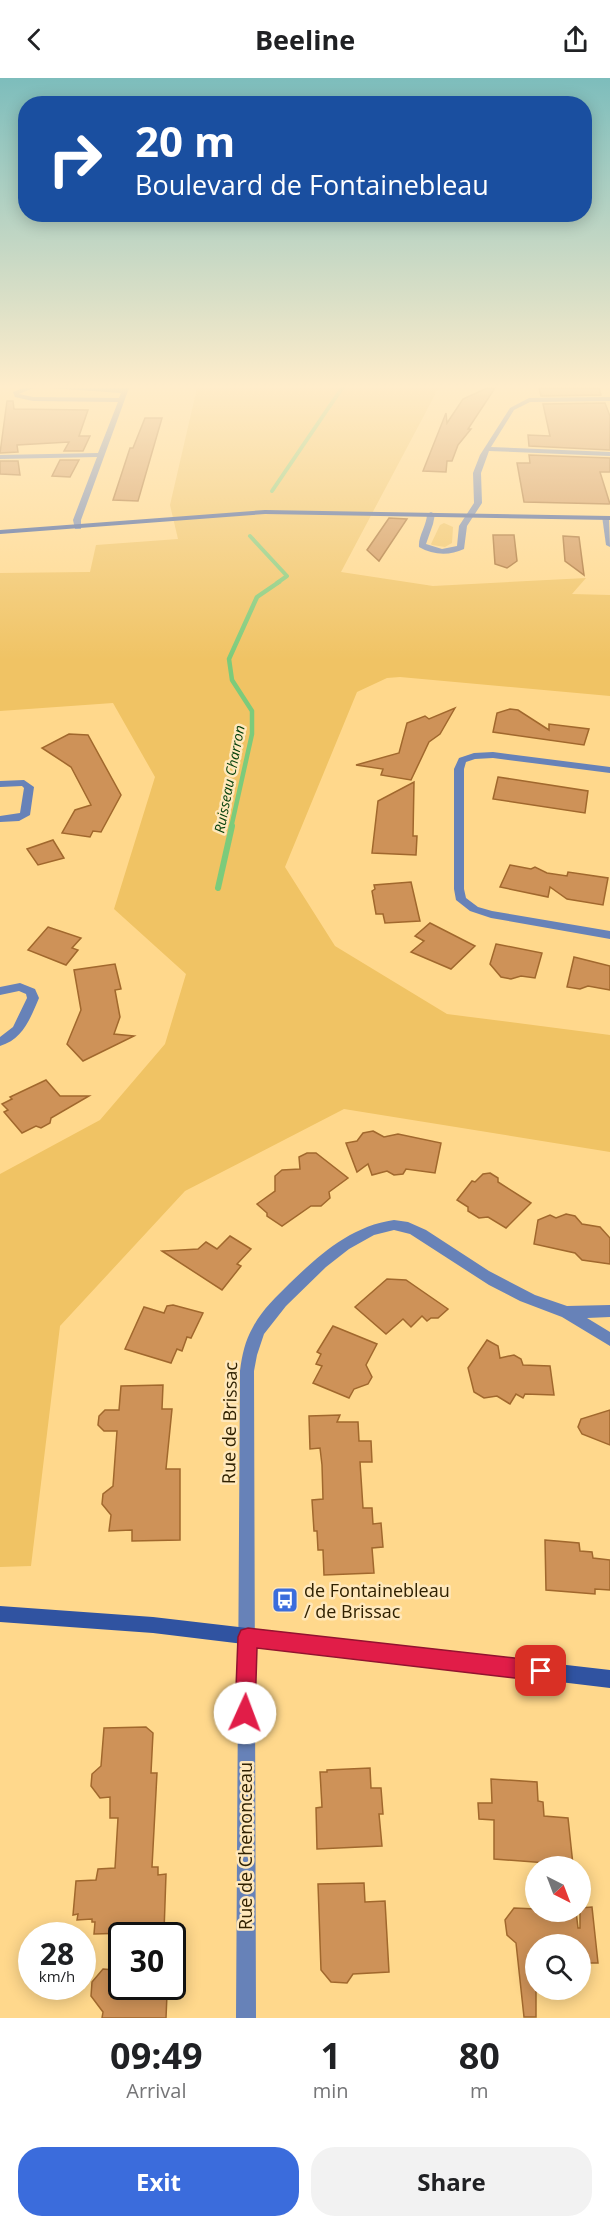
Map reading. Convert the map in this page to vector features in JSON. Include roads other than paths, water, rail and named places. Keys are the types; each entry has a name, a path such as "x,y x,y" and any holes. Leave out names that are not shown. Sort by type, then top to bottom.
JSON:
{"street":[{"path":"78,527 77,520 93,479"},
{"path":"431,514 430,527 422,545 430,550 444,551 461,547 463,526 478,504 478,479"},
{"path":"0,532 265,512 431,514 607,518 610,545"},
{"path":"610,770 493,755 474,756 462,760 459,769 459,889 461,900 481,911 610,935"},
{"path":"0,784 24,783 29,787 29,793 25,815 19,818 0,819"},
{"path":"0,991 24,988 31,993 33,998 18,1030 9,1039 0,1042"},
{"name":"Rue de Brissac","path":"248,1637 247,1371 251,1342 270,1313 309,1273 363,1233 378,1226 396,1225 423,1235 478,1272 524,1296 566,1312 610,1340"},
{"name":"Rue de Brissac","path":"566,1312 610,1311"},
{"path":"0,1614 153,1625 610,1679"},
{"name":"Rue de Chenonceau","path":"246,2018 245,1713 248,1637"}],"waterway":[{"name":"Ruisseau Charron","path":"272,491 280,479"},
{"name":"Ruisseau Charron","path":"250,536 287,576 277,583"},
{"name":"Ruisseau Charron","path":"231,828 252,734 252,711 232,680 229,659 257,597 279,582"},
{"name":"Ruisseau Charron","path":"218,888 232,826"}],"place":[{"name":"de Fontainebleau / de Brissac","path":"285,1600"}]}
